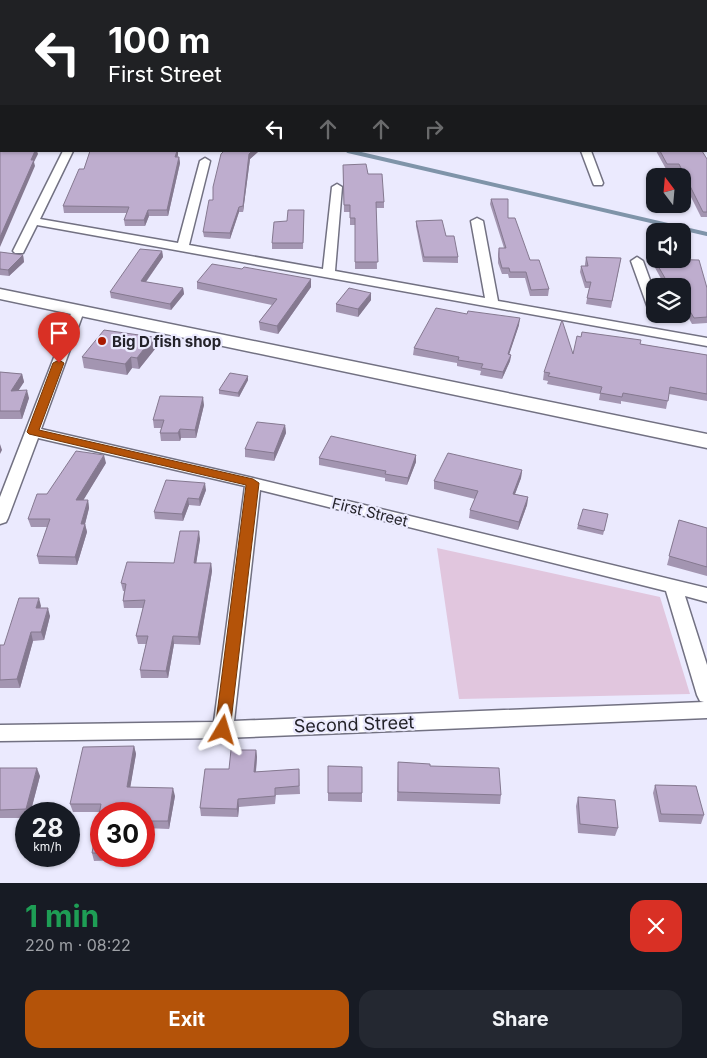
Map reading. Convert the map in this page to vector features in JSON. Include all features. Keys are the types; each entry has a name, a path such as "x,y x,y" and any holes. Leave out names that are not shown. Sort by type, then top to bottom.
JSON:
{"main road":[{"path":"0,294 707,441"}],"street":[{"path":"19,251 68,152"},
{"path":"586,152 598,183"},
{"path":"183,246 205,161"},
{"path":"329,274 337,187"},
{"path":"35,221 183,246 707,342"},
{"path":"477,221 492,304"},
{"path":"636,261 646,288"},
{"path":"0,518 78,311"},
{"path":"659,323 663,334"},
{"name":"First Street","path":"33,432 253,483 707,595"},
{"path":"223,730 253,483"},
{"path":"673,587 707,695"},
{"name":"Second Street","path":"0,733 223,730 707,710"}],"shaded area":[{"path":"437,548 660,597 690,694 459,699"}],"building":[{"path":"0,152 35,152 31,160 34,160 0,237"},
{"path":"90,152 177,152 175,157 179,157 167,210 148,210 144,220 124,220 129,207 63,206 79,169 84,169"},
{"path":"223,152 251,152 249,154 243,206 239,207 230,233 203,232 209,200 213,200 213,187"},
{"path":"661,152 703,152 707,159 707,212 703,212 691,188 691,168 681,168 679,164 667,164"},
{"path":"366,164 368,174 382,174 384,202 376,202 378,262 355,262 355,218 350,218 350,205 344,205 343,165"},
{"path":"491,199 508,199 508,218 515,218 530,260 539,260 549,289 531,290 526,272 510,272 509,268 502,268 499,248 506,248"},
{"path":"288,210 304,210 303,243 272,243 274,222 287,221"},
{"path":"442,220 446,236 454,236 458,257 424,257 416,221"},
{"path":"140,249 162,251 141,281 183,288 170,304 110,292"},
{"path":"0,252 23,255 8,270 0,269"},
{"path":"586,257 621,258 612,301 587,298 591,282 586,282 581,266 588,266"},
{"path":"691,260 699,260 707,288 707,317 694,318 691,313 691,278 665,278 659,268 691,268"},
{"path":"212,264 242,269 244,267 311,279 277,326 259,322 277,299 197,282"},
{"path":"349,288 371,293 358,309 336,304"},
{"path":"436,308 467,314 468,311 520,318 508,354 511,355 503,372 481,368 483,364 458,360 459,357 414,348"},
{"path":"562,320 573,354 577,336 581,337 582,332 641,340 640,344 707,355 707,394 670,387 668,401 623,393 622,397 600,393 602,387 548,376 550,373 544,372"},
{"path":"104,330 153,337 137,358 131,357 125,364 82,357"},
{"path":"0,372 22,374 11,391 27,390 20,411 0,411"},
{"path":"230,373 248,376 238,393 219,390"},
{"path":"160,396 203,397 195,430 180,429 178,433 160,433 164,420 153,420"},
{"path":"257,422 285,425 274,453 245,449"},
{"path":"331,436 416,455 408,478 385,474 386,471 319,458"},
{"path":"76,451 104,455 76,500 88,500 81,524 85,524 75,557 37,556 50,519 28,519 37,494 47,494"},
{"path":"448,453 522,470 513,494 528,497 519,522 470,510 478,491 434,481"},
{"path":"166,480 205,483 199,499 188,498 182,514 154,512"},
{"path":"583,509 608,514 604,531 578,525"},
{"path":"679,520 707,528 707,567 669,556"},
{"path":"180,531 199,531 194,563 211,563 198,637 173,636 166,671 140,670 148,636 136,636 145,600 123,601 126,584 121,583 127,562 174,563"},
{"path":"19,598 39,598 36,608 48,608 41,632 31,632 17,679 0,680 0,645 4,645"},
{"path":"134,746 127,787 173,788 168,821 155,821 155,802 90,802 90,804 80,804 80,802 70,802 83,747"},
{"path":"231,750 256,750 254,772 299,769 299,786 275,788 275,796 238,799 237,809 200,808 205,769 229,769"},
{"path":"398,762 430,764 430,766 499,768 501,795 398,792"},
{"path":"328,766 362,767 362,793 328,793"},
{"path":"0,768 37,768 28,802 15,802 15,809 0,810"},
{"path":"655,785 696,786 704,815 661,814"},
{"path":"578,797 615,800 618,828 580,824"}],"waterway":[{"path":"352,152 707,234"}],"place":[{"name":"Big D fish shop","path":"102,341"}],"route":[{"path":"59,363 33,432 253,483 223,730"}]}
